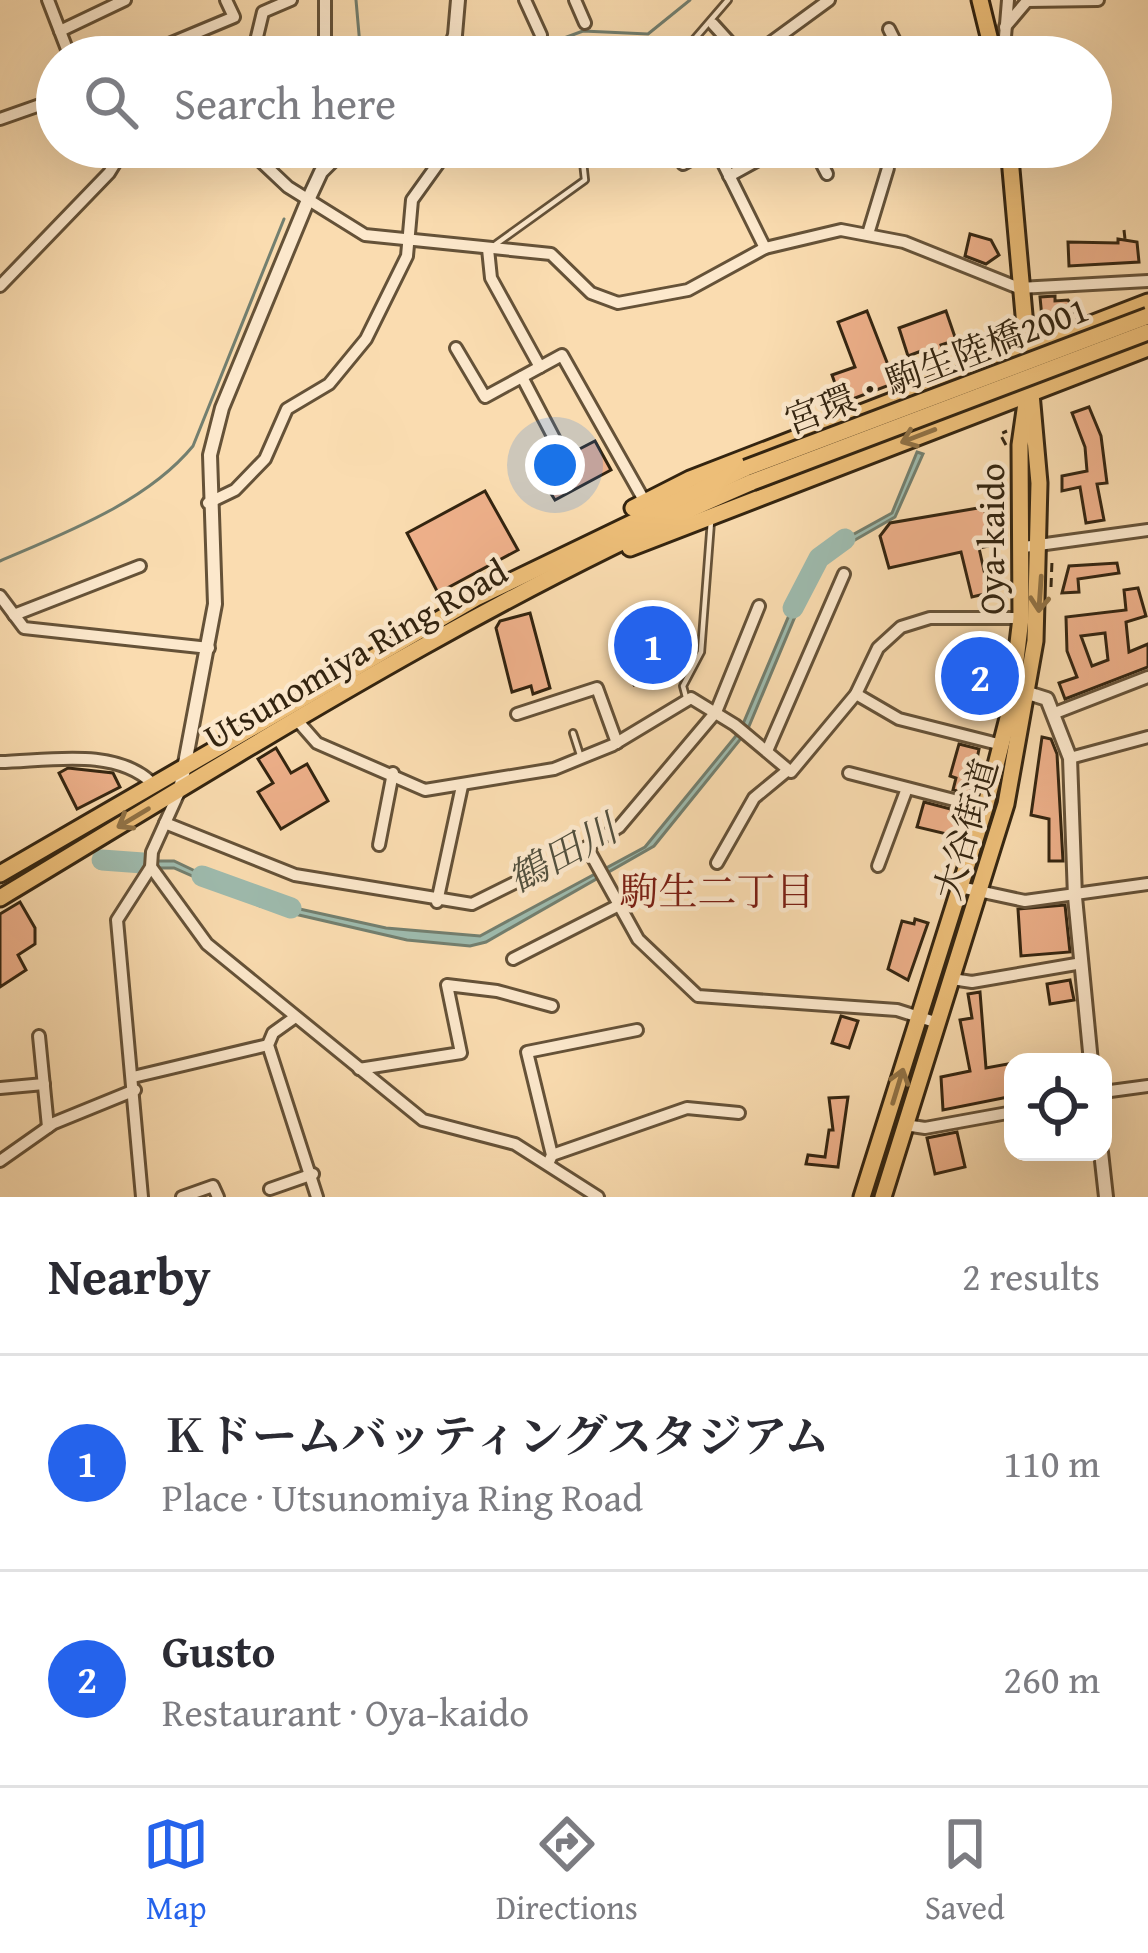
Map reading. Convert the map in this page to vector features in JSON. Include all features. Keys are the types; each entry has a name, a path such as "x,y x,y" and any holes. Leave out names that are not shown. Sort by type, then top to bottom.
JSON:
{"main road":[{"path":"980,0 990,36"},
{"name":"Oya-kaido","path":"862,1197 1003,745 1033,547 1019,445 1027,394 1010,168"},
{"path":"563,561 645,502 1148,302"},
{"name":"宮環・駒生陸橋2001","path":"749,475 1148,316"},
{"name":"宮環・駒生陸橋2001","path":"749,475 1148,332"},
{"path":"563,561 617,554 710,513 1148,348"},
{"name":"Utsunomiya Ring Road","path":"0,874 188,761 563,561 749,475"},
{"name":"大谷街道","path":"883,1197 1006,804 1028,693 1033,547"},
{"name":"Utsunomiya Ring Road","path":"0,898 563,561"}],"street":[{"path":"48,0 62,36"},
{"path":"60,31 124,0"},
{"path":"188,36 234,17 226,0"},
{"path":"257,36 263,12 291,0"},
{"path":"325,0 325,36"},
{"path":"455,36 458,0"},
{"path":"525,0 541,35"},
{"path":"575,0 585,23"},
{"path":"777,36 829,0"},
{"path":"1005,36 1008,0"},
{"path":"1005,27 1027,1 1098,0"},
{"path":"713,24 725,36"},
{"path":"889,29 892,36"},
{"path":"0,119 36,106"},
{"path":"0,286 110,168"},
{"path":"266,168 349,228 406,242 550,254 591,293 618,303 688,290 764,248 841,230 904,242 1019,288 1148,281"},
{"path":"142,1197 117,920 151,867 152,852 188,761 215,604 208,503 210,454 222,408 325,168"},
{"path":"208,503 235,490 265,459 286,409 329,384 366,339 407,256 412,200 437,168"},
{"path":"725,168 764,248"},
{"path":"729,176 744,168"},
{"path":"824,168 827,173"},
{"path":"868,234 888,168"},
{"path":"491,249 491,278 540,367"},
{"path":"456,348 485,397 562,355 645,502"},
{"path":"522,376 555,440"},
{"path":"1033,547 1148,530"},
{"path":"14,615 54,595 140,566"},
{"path":"766,752 844,574"},
{"path":"0,596 24,628 209,648"},
{"path":"165,823 296,875 437,902 472,904 587,848 619,827 716,712 759,606"},
{"path":"296,719 317,743 425,790 554,769 617,743 687,700 735,725 791,772 856,694 878,648 901,627 930,618 1021,618"},
{"path":"1055,713 1148,677"},
{"path":"517,714 597,688 617,743"},
{"path":"1028,693 1047,699 1070,758 1075,897 1090,1053"},
{"path":"856,694 898,719 1003,745"},
{"path":"1070,758 1148,737"},
{"path":"0,762 88,760 137,769 152,783"},
{"path":"717,863 754,798 788,770"},
{"path":"379,845 393,773"},
{"path":"849,773 985,808"},
{"path":"437,902 463,786"},
{"path":"878,866 906,791"},
{"path":"587,848 638,939 698,996 897,1010 938,1023"},
{"path":"151,867 207,944 423,1120 515,1144 550,1160 598,1197"},
{"path":"961,886 1025,901 1148,884"},
{"path":"513,959 619,905"},
{"path":"952,979 972,982 1082,963"},
{"path":"359,1069 461,1053 447,985 497,991 552,1006"},
{"path":"294,1018 272,1033 268,1045 317,1197"},
{"path":"550,1160 527,1052 637,1030"},
{"path":"38,1036 48,1127"},
{"path":"0,1161 48,1127 134,1084 268,1045"},
{"path":"0,1088 44,1084"},
{"path":"1112,1091 1148,1086"},
{"path":"550,1160 687,1108 740,1113"},
{"path":"905,1125 925,1128 1004,1114"},
{"path":"1102,1161 1106,1197"},
{"path":"270,1190 313,1174"},
{"path":"182,1197 214,1186 218,1197"}],"lane":[{"path":"701,36 728,0"},
{"path":"491,249 496,240 585,180 584,168"},
{"path":"687,700 683,686 701,652 710,513"},
{"path":"573,733 581,758"}],"path":[{"path":"1124,230 1125,239"}],"shaded area":[{"path":"917,452 923,454 895,517 827,556 807,588 747,731 654,846 486,942 470,946 407,940 260,906 174,868 100,868 100,861 174,861 254,899 386,928 480,936 645,847 740,731 801,587 827,549 892,513"}],"building":[{"path":"970,234 991,240 999,255 986,264 965,256"},
{"path":"1118,239 1137,242 1139,262 1069,266 1068,242 1118,243"},
{"path":"1055,296 1055,301 1068,300 1076,311 1052,325 1042,318 1040,297"},
{"path":"867,311 895,383 842,403 832,375 855,367 838,322"},
{"path":"946,311 956,340 941,345 946,358 930,364 924,350 908,356 899,328"},
{"path":"1089,407 1101,436 1107,483 1097,484 1104,520 1086,523 1080,487 1062,491 1062,476 1087,471 1085,447 1072,413"},
{"path":"595,441 611,470 555,500 537,471"},
{"path":"485,491 518,550 438,593 407,533"},
{"path":"984,507 993,545 979,548 989,593 972,597 961,552 889,568 880,536 890,523"},
{"path":"1117,563 1119,573 1078,579 1079,592 1062,593 1069,566"},
{"path":"1138,588 1146,616 1126,622 1129,652 1148,644 1148,667 1065,699 1059,683 1077,677 1067,651 1066,617 1126,610 1124,590","holes":["1105,633 1108,660 1092,666 1081,636"]},
{"path":"673,607 694,649 634,685 611,642 614,635"},
{"path":"530,613 550,688 533,694 531,686 512,692 496,628 500,621"},
{"path":"972,661 991,664 987,691 968,688"},
{"path":"1042,737 1051,739 1057,754 1063,861 1049,861 1049,819 1031,815"},
{"path":"959,744 979,749 970,794 953,790 956,778 950,776"},
{"path":"276,748 291,773 307,764 328,801 281,829 258,792 273,783 258,759"},
{"path":"68,768 113,773 120,787 77,809 59,773"},
{"path":"924,802 962,812 955,836 917,827"},
{"path":"20,902 35,928 35,944 18,955 26,970 0,987 0,914"},
{"path":"1065,905 1070,952 1021,956 1018,909"},
{"path":"915,919 928,923 908,980 888,969 902,921 914,924"},
{"path":"1070,980 1074,1000 1050,1004 1047,984"},
{"path":"980,992 986,1068 1004,1065 1004,1098 943,1110 941,1077 970,1071 960,1020 972,1018 968,994"},
{"path":"841,1016 858,1021 849,1048 832,1043"},
{"path":"848,1097 838,1167 806,1164 808,1155 825,1157 829,1130 833,1130 829,1098"},
{"path":"957,1132 965,1167 935,1174 927,1138"}],"waterway":[{"path":"356,0 359,36"},
{"path":"570,36 583,31 648,34 690,0"},
{"path":"276,168 292,183"},
{"path":"0,561 129,500 193,446 284,219"},
{"name":"鶴田川","path":"793,608 819,558 845,539"},
{"name":"鶴田川","path":"102,860 143,863"},
{"name":"鶴田川","path":"202,876 291,908"}],"place":[{"name":"Ｋドームバッティングスタジアム","path":"653,645"},
{"name":"Gusto","path":"980,676"}],"district":[{"name":"駒生二丁目","path":"717,890"}]}
